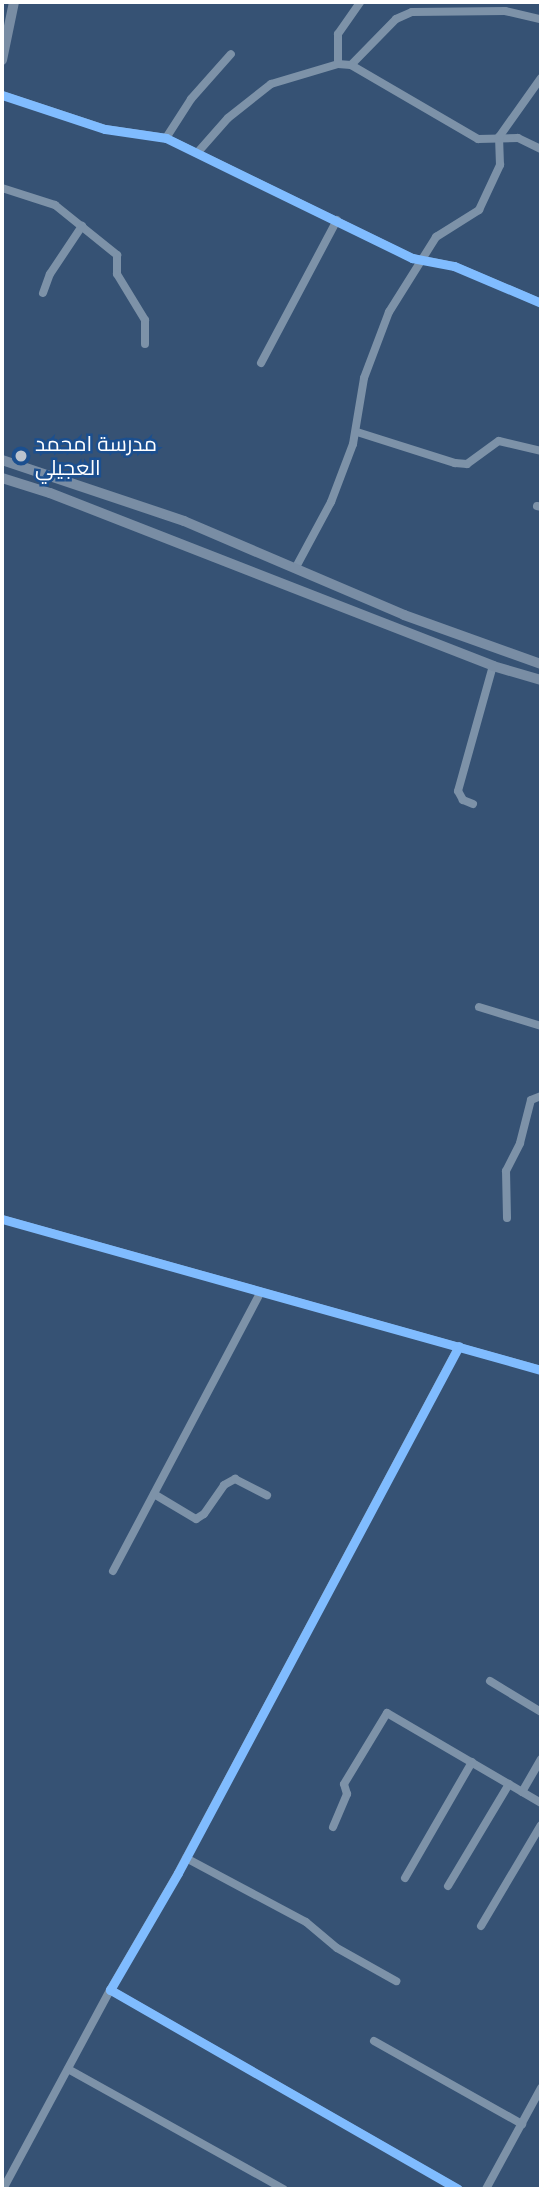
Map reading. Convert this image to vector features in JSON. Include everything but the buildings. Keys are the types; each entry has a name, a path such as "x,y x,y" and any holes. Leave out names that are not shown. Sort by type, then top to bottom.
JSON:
{"main road":[{"path":"2,60 14,2"},
{"path":"2,460 184,521 404,615 541,664"},
{"path":"2,478 76,502 493,666 541,680"}],"street":[{"path":"338,64 338,34 360,2"},
{"path":"351,65 396,19 412,12 505,11 541,19"},
{"path":"166,138 191,99 231,54"},
{"path":"198,152 228,118 271,84 338,64 351,65 478,139 518,138 541,149"},
{"path":"499,137 537,91 541,78"},
{"path":"2,95 105,129 166,138 418,260 454,266 541,303"},
{"path":"296,567 331,502 357,432 370,360 418,260 444,230 479,210 500,165 503,151 499,137"},
{"path":"2,188 55,205 117,255 117,274 145,320 145,344"},
{"path":"261,363 337,220"},
{"path":"43,293 50,274 82,226"},
{"path":"357,432 455,463 467,464 499,441 541,451"},
{"path":"473,804 463,800 458,791 493,666"},
{"path":"479,1007 541,1026"},
{"path":"508,1218 506,1171 520,1143 531,1100 541,1096"},
{"path":"2,1219 541,1370"},
{"path":"113,1571 261,1292"},
{"path":"3,2189 110,1990 186,1858 459,1346"},
{"path":"154,1494 196,1519 204,1514 224,1485 235,1479 267,1495"},
{"path":"490,1681 541,1712"},
{"path":"332,1827 347,1794 344,1784 387,1713 541,1803"},
{"path":"522,1792 541,1759"},
{"path":"405,1878 472,1762"},
{"path":"448,1886 509,1784"},
{"path":"481,1926 541,1825"},
{"path":"186,1858 315,1928 337,1948 397,1981"},
{"path":"110,1990 458,2189"},
{"path":"374,2041 522,2124"},
{"path":"68,2069 285,2189"},
{"path":"489,2188 541,2088"}],"cycle path":[{"path":"2,95 105,129 166,138 412,258 454,266 541,303"},
{"path":"2,1219 541,1370"},
{"path":"458,2189 110,1990 178,1873 459,1346"}],"place":[{"name":"مدرسة امحمد العجيلي","path":"21,456"}]}
